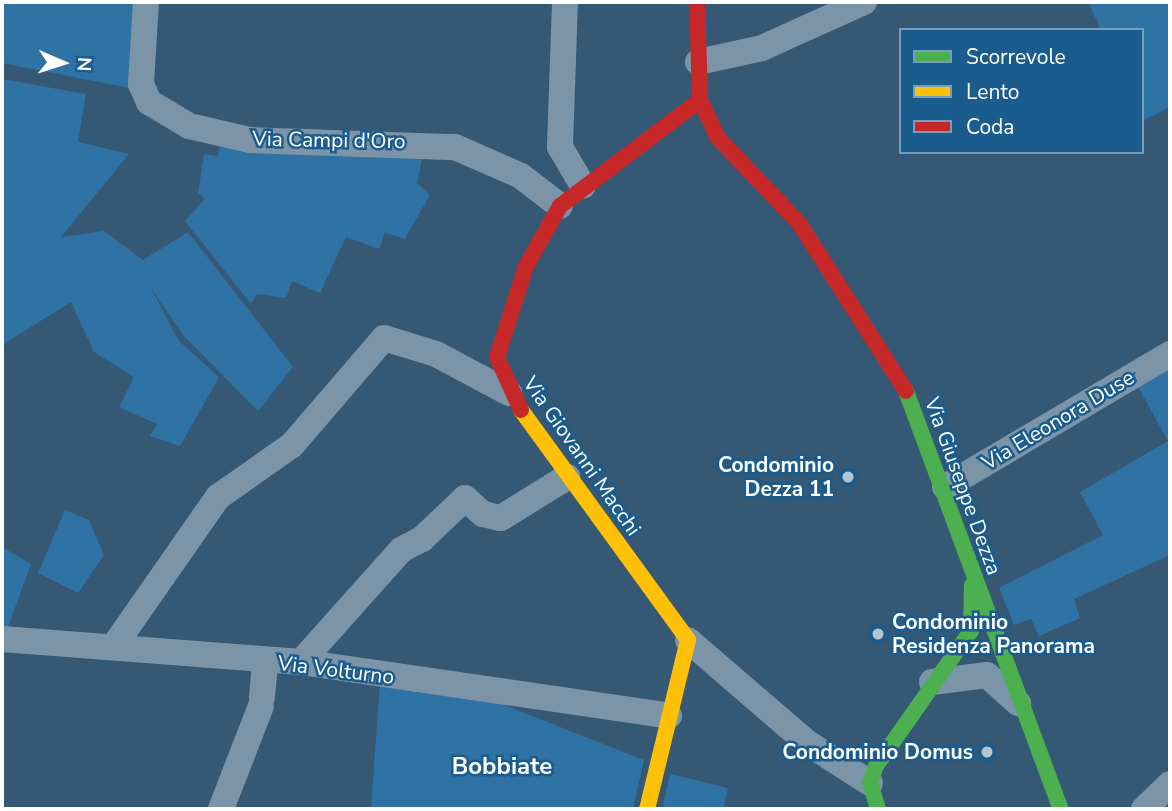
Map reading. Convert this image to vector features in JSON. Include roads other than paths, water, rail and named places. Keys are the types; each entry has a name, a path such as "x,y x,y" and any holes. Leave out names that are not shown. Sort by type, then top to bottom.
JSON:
{"street":[{"name":"Via Campi d'Oro","path":"146,2 141,85 149,102 189,126 250,141 455,147 534,185 560,206"},
{"path":"534,185 560,147 565,2"},
{"path":"697,2 698,62 762,48 864,2"},
{"name":"Via Giuseppe Dezza","path":"698,62 700,100 718,138 799,223 840,279 909,398 945,487 1020,704 1061,809"},
{"name":"Via Giovanni Macchi","path":"688,640 567,477 509,393 497,357 509,314 543,229 560,206 700,100"},
{"path":"560,147 583,186"},
{"path":"114,646 218,498 292,445 384,338 436,354 509,393"},
{"name":"Via Eleonora Duse","path":"945,487 1170,354"},
{"path":"301,663 401,550 422,539 465,498 483,514 501,518 567,477"},
{"path":"870,783 932,682 971,631 970,565"},
{"name":"Via Volturno","path":"2,639 301,663 669,716"},
{"path":"647,809 688,640 806,742 870,783 878,809"},
{"path":"221,809 262,701 265,661"},
{"path":"932,682 987,676 1020,704"},
{"path":"1144,809 1170,784"}],"place":[{"name":"Condominio Dezza 11","path":"848,477"},
{"name":"Condominio Residenza Panorama","path":"878,634"},
{"name":"Condominio Domus","path":"987,752"}],"district":[{"name":"Bobbiate","path":"502,767"}]}
